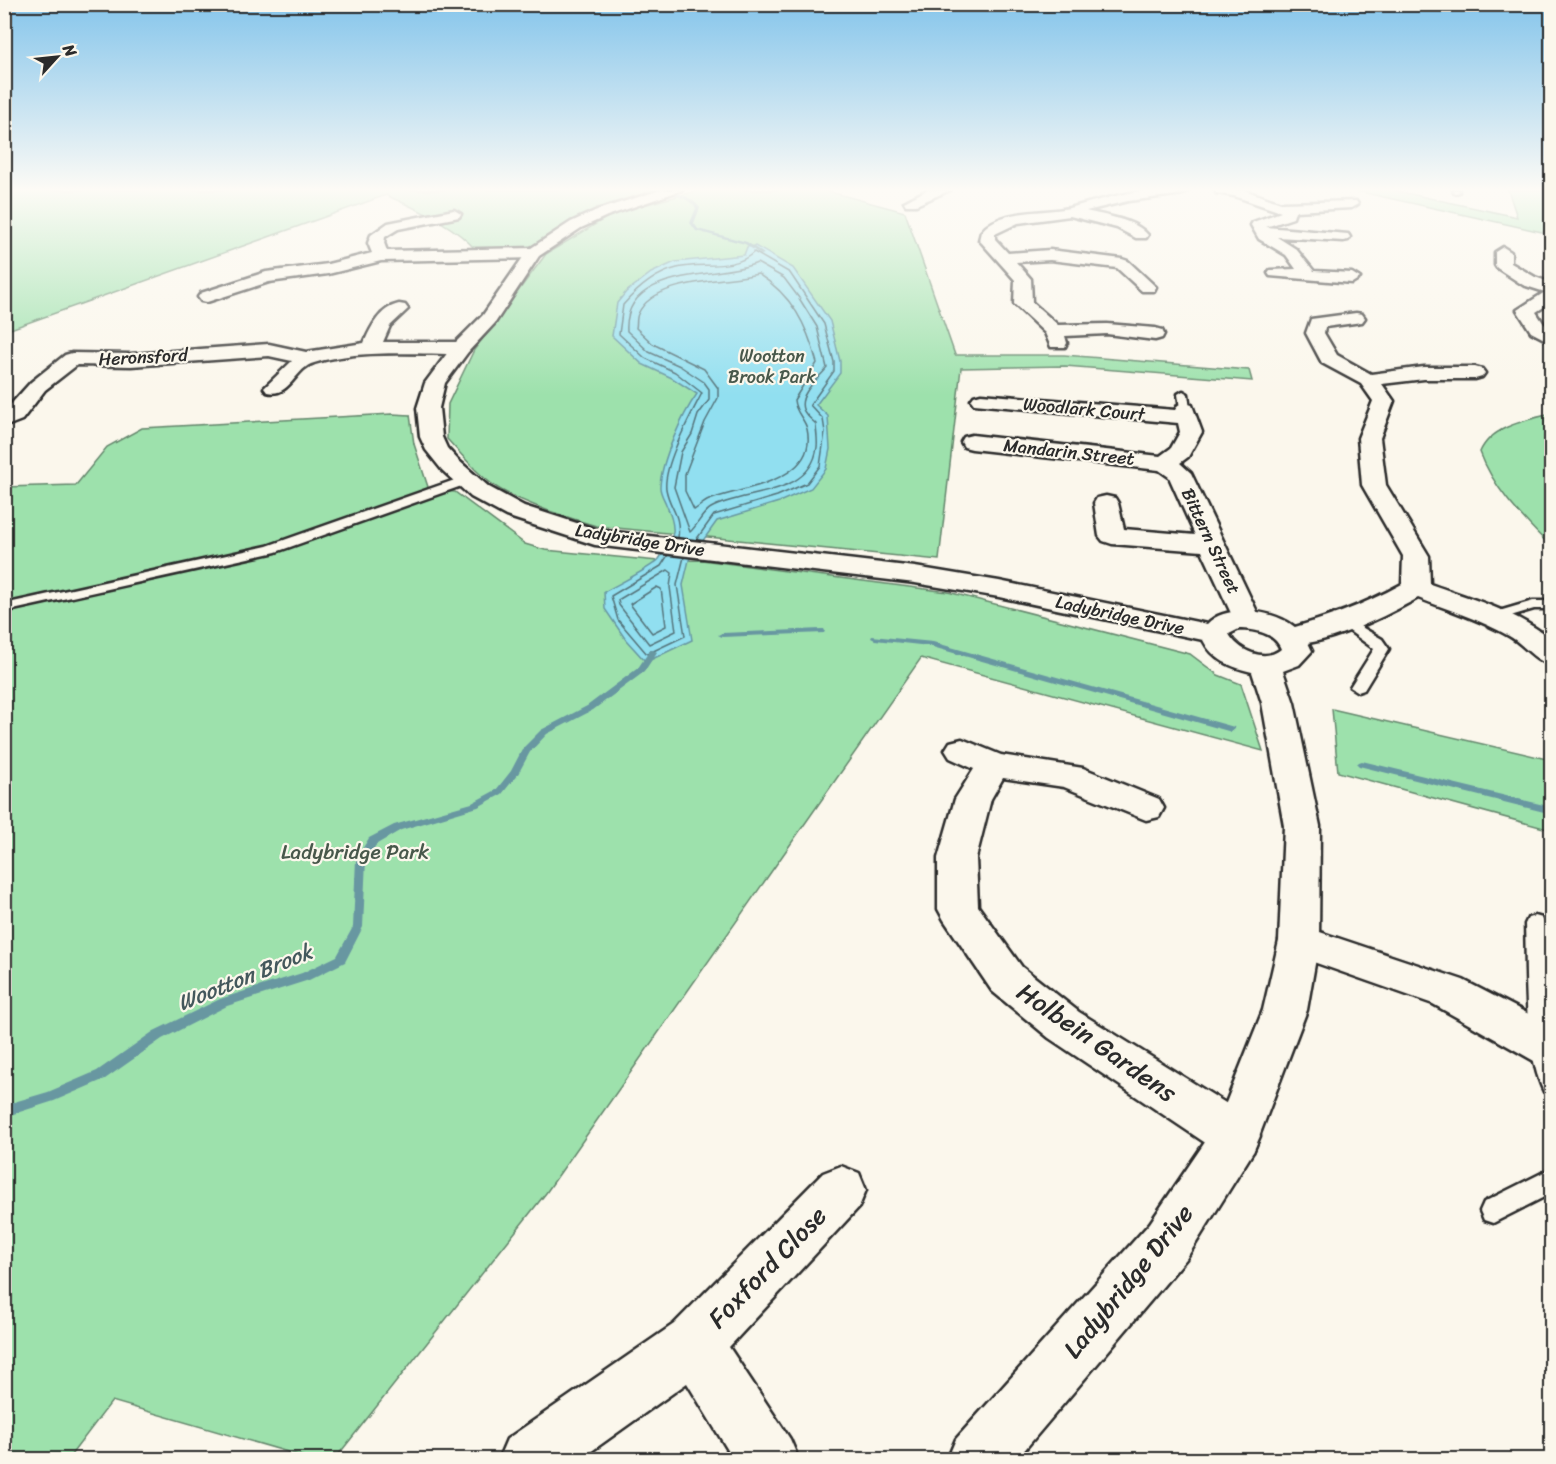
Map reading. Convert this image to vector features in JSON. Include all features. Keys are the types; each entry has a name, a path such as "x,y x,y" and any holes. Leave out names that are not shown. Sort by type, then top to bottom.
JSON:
{"street":[{"path":"207,297 266,277 336,268 372,258"},
{"name":"Ladybridge Drive","path":"529,258 489,319 461,348 435,383 429,408 431,437 437,450 480,492 515,511 595,537 872,569 975,585 1214,634"},
{"path":"1002,258 1023,279 1023,304 1056,337 1107,329 1155,334"},
{"path":"1077,258 1122,264 1126,270 1148,287"},
{"path":"1296,258 1309,275"},
{"path":"1503,258 1503,265 1529,281 1551,289"},
{"path":"1276,273 1352,278"},
{"path":"1551,295 1526,310 1537,328 1551,338"},
{"path":"371,348 382,324 399,309"},
{"path":"1356,318 1317,323 1315,333 1329,359 1368,380 1384,401 1369,438 1374,485 1416,556 1416,588"},
{"name":"Heronsford","path":"4,421 14,415 38,386 72,359 131,360 269,350 306,358 371,348 461,348"},
{"path":"274,388 306,358"},
{"path":"1368,380 1424,373 1475,374"},
{"name":"Woodlark Court","path":"970,451 981,397 1185,407 1191,432 1180,452 1165,464"},
{"name":"Mandarin Street","path":"970,451 1165,464"},
{"name":"Bittern Street","path":"1165,464 1179,473 1247,620"},
{"path":"1106,503 1112,536 1213,544"},
{"path":"1277,651 1276,628 1247,620 1227,623 1214,634 1217,642 1236,657 1277,651 1311,634 1384,606 1416,588 1494,617 1522,631 1551,656"},
{"name":"Ladybridge Drive","path":"977,1460 1168,1241 1236,1136 1285,1010 1299,941 1302,826 1278,703 1277,651"},
{"name":"Holbein Gardens","path":"1146,808 1071,776 978,757 973,799 957,858 958,909 1007,979 1064,1025 1236,1136"},
{"path":"1299,941 1448,992 1547,1046"},
{"name":"Foxford Close","path":"528,1460 694,1344 841,1190"},
{"name":"Foxford Close","path":"694,1344 769,1460"}],"lane":[{"path":"4,608 271,549 466,480"},
{"path":"1494,617 1533,605 1551,605"},
{"path":"1346,622 1377,642 1382,649 1358,687"},
{"path":"1535,924 1551,1085"},
{"path":"1493,1211 1551,1180"}],"green space":[{"path":"4,258 209,258 5,331"},
{"name":"Wootton Brook Park","path":"543,258 921,258 955,355 1064,355 1249,370 1252,381 1065,366 961,368 939,560 596,526 512,496 486,479 447,439 448,404 474,350"},
{"name":"Ladybridge Park","path":"392,414 410,415 414,444 429,490 455,492 525,544 545,550 658,561 702,560 948,592 1190,654 1218,675 1241,684 1263,751 921,658 546,1193 335,1459 312,1459 112,1401 68,1459 5,1459 4,487 76,485 107,447 142,428"},
{"path":"1552,414 1551,547 1501,491 1480,452 1485,443 1501,430"},
{"path":"1332,709 1551,760 1551,830 1338,772"}],"water":[{"path":"711,258 776,258 793,268 830,321 840,361 840,373 816,405 828,416 830,449 826,469 811,488 779,502 717,521 689,560 683,585 692,640 646,662 626,640 605,609 604,592 659,559 672,538 672,520 660,487 661,476 673,439 697,394 672,378 642,364 612,336 617,303 626,292 651,273 675,262"}],"waterway":[{"path":"722,635 821,631"},
{"path":"875,638 930,644 1231,729"},
{"name":"Wootton Brook","path":"4,1111 50,1097 101,1075 158,1035 224,1002 305,977 341,959 358,927 361,859 373,841 398,827 475,805 499,792 515,772 526,750 544,732 590,708 641,670 653,652"},
{"path":"1362,764 1552,811"}]}
